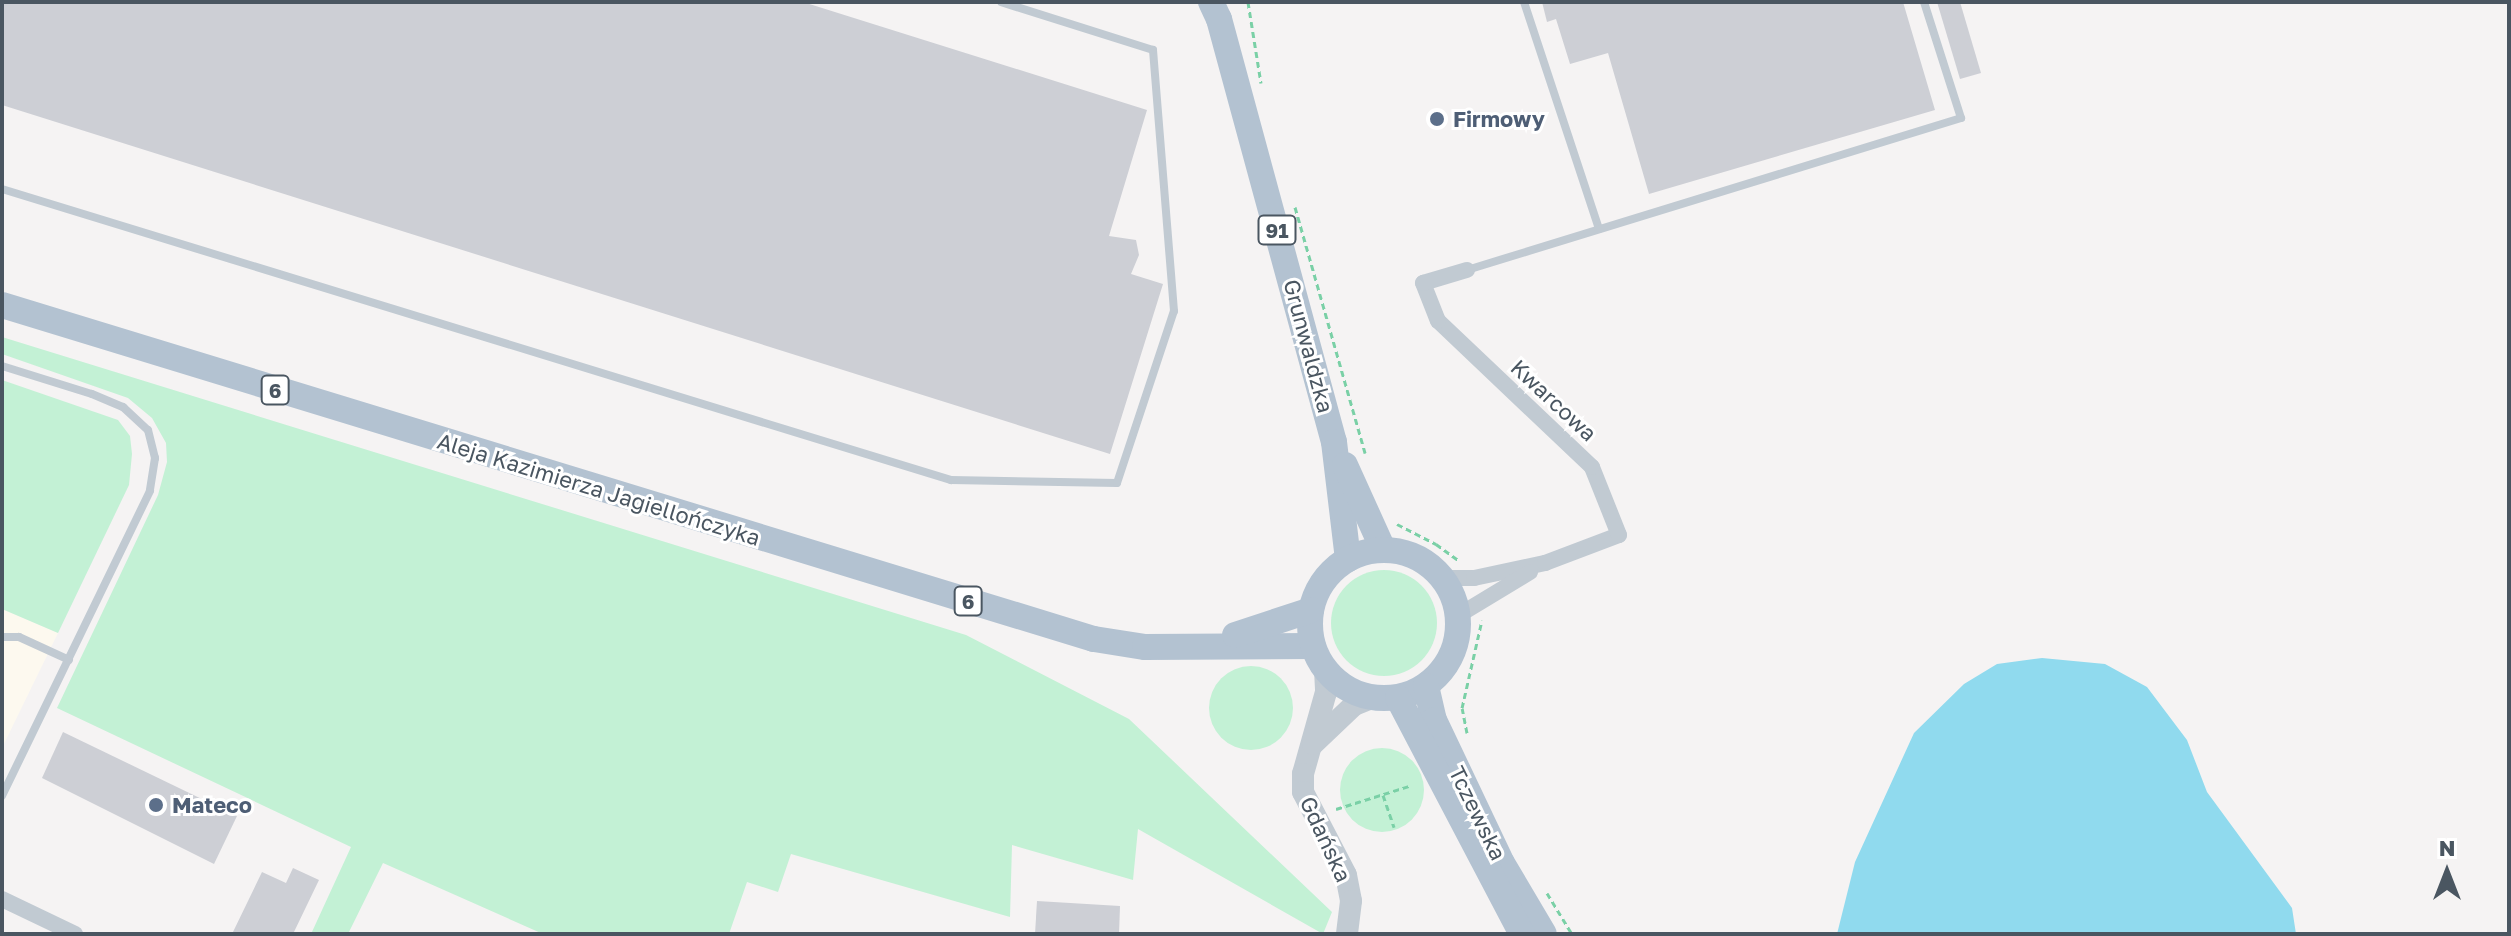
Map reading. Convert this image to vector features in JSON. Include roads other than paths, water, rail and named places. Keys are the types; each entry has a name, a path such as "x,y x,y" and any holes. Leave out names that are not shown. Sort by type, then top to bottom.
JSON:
{"main road":[{"name":"Grunwaldzka","path":"1217,8 1334,442 1348,559"},
{"name":"Aleja Kazimierza Jagiellończyka","path":"2,305 1094,639 1145,647 1200,644 1319,658"},
{"name":"Grunwaldzka","path":"1334,442 1383,549"},
{"path":"1383,549 1451,570 1459,615 1453,655 1426,686 1398,698 1371,698 1344,688 1319,658 1311,610 1318,590 1330,572 1348,559 1383,549"},
{"name":"Aleja Kazimierza Jagiellończyka","path":"1200,644 1261,629 1311,610"},
{"name":"Tczewska","path":"1426,686 1434,720 1488,834 1544,934"},
{"name":"Tczewska","path":"1398,698 1522,934"}],"street":[{"name":"Kwarcowa","path":"1451,570 1474,578 1545,563 1619,535 1592,467 1438,321 1423,283 1467,270"},
{"name":"Kwarcowa","path":"1459,615 1545,563"},
{"name":"Gdańska","path":"1319,658 1326,692 1303,774 1303,792 1346,875 1351,901 1347,934"},
{"path":"1313,745 1354,705 1371,698"},
{"path":"2,899 75,934"}],"lane":[{"path":"2,189 951,480 1117,483 1174,311 1153,50 1001,2"},
{"path":"1524,2 1599,229"},
{"path":"1467,270 1961,118 1924,2"},
{"path":"2,366 123,407 148,430 155,458 150,491 2,796"},
{"path":"2,637 19,637 69,660"}],"water":[{"path":"2042,658 2105,664 2147,687 2187,740 2207,792 2292,908 2296,934 1837,934 1855,862 1914,733 1964,684 1997,664"}],"place":[{"name":"Firmowy","path":"1437,119"},
{"name":"Mateco","path":"156,805"}]}
